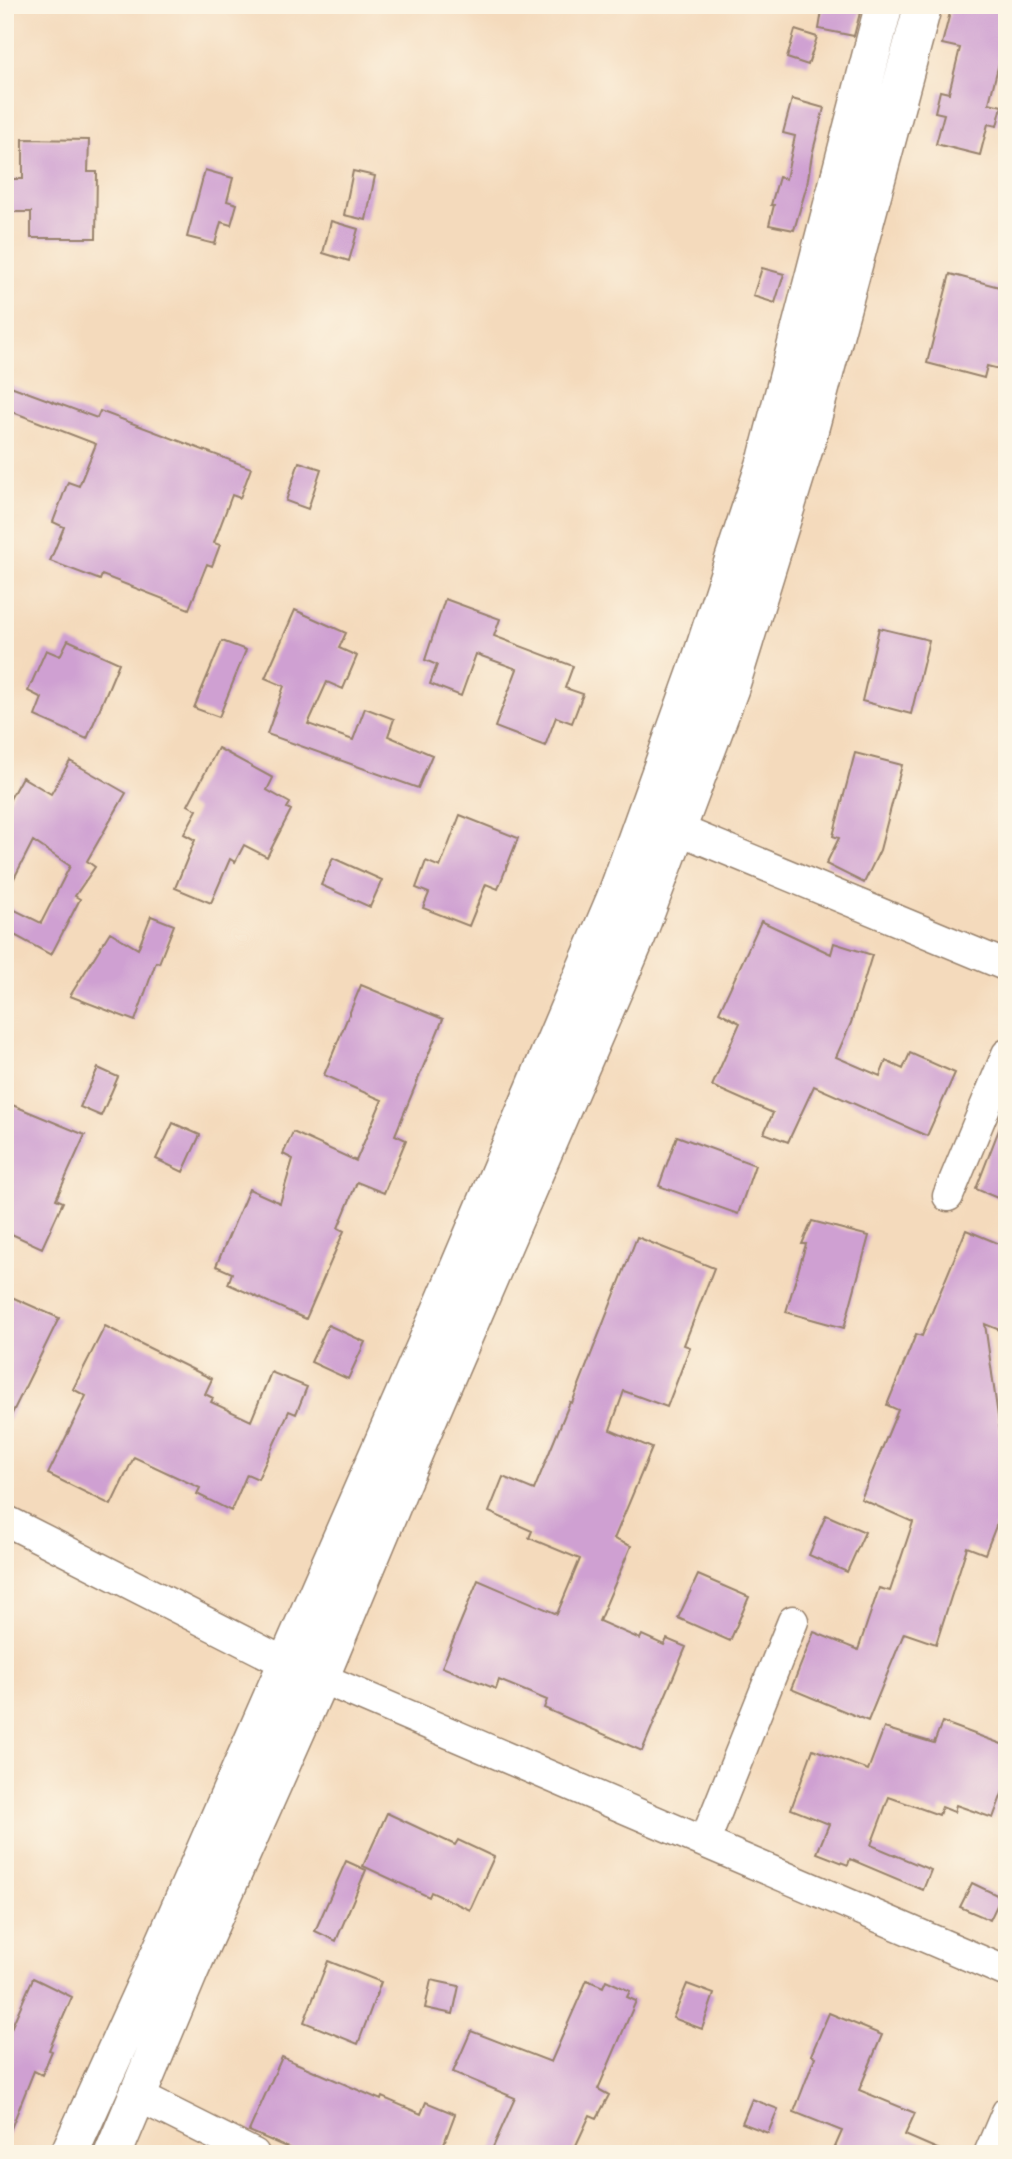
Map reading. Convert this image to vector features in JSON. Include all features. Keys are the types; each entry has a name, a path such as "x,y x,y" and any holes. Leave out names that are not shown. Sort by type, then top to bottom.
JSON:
{"street":[{"path":"113,2154 637,936 699,665 767,458 821,239 884,5"},
{"path":"69,2154 165,1942 438,1317 614,899 661,822 730,688 807,439 923,5"},
{"path":"661,822 1007,967"},
{"path":"948,1196 1007,1054"},
{"path":"5,1520 286,1663 1007,1972"},
{"path":"705,1841 793,1620"},
{"path":"138,2096 254,2154"},
{"path":"989,2154 1007,2112"}],"building":[{"path":"823,5 862,5 854,36 819,29"},
{"path":"952,5 1007,5 1007,31 989,103 1002,106 997,126 988,124 980,155 936,144 944,114 935,112 940,91 949,93 960,48 942,44"},
{"path":"795,30 817,37 808,65 787,58"},
{"path":"792,99 824,108 794,230 769,225 774,205 771,205 779,177 786,179 795,136 783,133"},
{"path":"23,139 89,140 88,172 97,172 96,238 31,238 31,212 8,212 8,179 23,179"},
{"path":"205,170 233,178 227,201 237,204 231,225 221,222 215,244 187,237"},
{"path":"353,171 375,176 366,220 344,215"},
{"path":"331,221 358,229 349,261 323,253"},
{"path":"762,268 784,274 775,303 753,296"},
{"path":"950,274 1007,289 1007,371 987,366 984,378 927,363"},
{"path":"5,384 97,418 100,411 251,468 240,498 232,495 214,543 220,545 212,566 207,564 189,609 102,575 100,580 50,561 64,527 53,522 68,482 79,486 96,444 5,409"},
{"path":"299,462 321,469 308,509 286,501"},
{"path":"445,599 500,619 494,636 573,666 565,688 583,694 572,723 556,717 545,746 495,727 517,669 476,654 461,696 430,684 437,665 425,660"},
{"path":"295,610 346,633 339,648 357,656 343,689 327,682 308,724 353,740 365,708 394,719 388,736 432,755 418,788 267,734 284,686 265,678"},
{"path":"879,628 929,640 911,714 862,701"},
{"path":"68,640 119,663 87,739 35,716 42,698 28,691 46,650 60,656"},
{"path":"222,641 246,650 219,717 194,708"},
{"path":"218,748 273,778 267,790 290,803 287,808 291,810 267,857 244,845 235,862 230,859 211,903 175,888 195,840 184,834 197,810 188,805"},
{"path":"855,753 902,765 880,850 864,883 826,864 839,838 833,836"},
{"path":"70,761 126,793 87,861 95,867 75,896 80,899 51,955 5,930 5,905 41,923 70,866 33,841 5,896 5,808 22,777 51,794"},
{"path":"460,815 518,838 498,889 486,884 469,926 423,908 429,893 416,888 426,861 440,867"},
{"path":"333,858 382,880 370,907 321,885"},
{"path":"151,916 174,925 159,963 156,962 135,1021 70,996 110,932 138,949"},
{"path":"761,921 831,954 834,943 872,955 851,1023 836,1057 880,1076 886,1061 903,1069 910,1053 955,1073 927,1136 814,1086 788,1142 764,1133 773,1113 712,1086 740,1023 719,1012"},
{"path":"361,985 443,1019 395,1135 406,1140 384,1193 357,1182 338,1228 344,1231 306,1319 228,1284 232,1273 216,1266 249,1189 280,1203 293,1159 283,1154 293,1132 356,1161 382,1100 324,1075"},
{"path":"98,1068 118,1077 101,1116 80,1107"},
{"path":"5,1102 85,1135 56,1199 63,1202 42,1248 5,1231"},
{"path":"1007,1114 1007,1202 976,1189"},
{"path":"173,1123 200,1135 183,1172 156,1159"},
{"path":"677,1136 755,1165 738,1214 659,1186"},
{"path":"812,1221 869,1236 844,1328 786,1312 806,1244 802,1244"},
{"path":"966,1230 1007,1247 1007,1333 985,1324 1007,1480 1007,1498 985,1554 967,1547 936,1644 904,1633 868,1721 791,1689 814,1632 858,1650 879,1588 890,1591 913,1522 861,1499 898,1410 887,1405 916,1334 922,1336"},
{"path":"637,1237 714,1268 684,1345 690,1347 667,1407 624,1391 610,1430 652,1448 614,1539 631,1546 599,1621 640,1639 642,1635 664,1645 667,1639 686,1647 642,1751 544,1708 547,1700 499,1680 496,1689 442,1667 478,1580 557,1614 580,1559 529,1538 532,1531 489,1512 503,1477 534,1490 570,1402 572,1403"},
{"path":"5,1294 59,1318 5,1428"},
{"path":"328,1325 365,1342 348,1379 311,1362"},
{"path":"105,1326 212,1379 205,1394 213,1398 211,1402 251,1421 271,1372 307,1387 296,1414 289,1411 258,1479 247,1474 231,1511 197,1494 200,1488 134,1457 111,1505 48,1474 86,1396 73,1389"},
{"path":"826,1515 865,1532 847,1572 809,1555"},
{"path":"698,1575 749,1597 730,1641 678,1618"},
{"path":"942,1722 1007,1746 1007,1780 993,1818 956,1805 954,1812 942,1807 939,1815 889,1797 871,1845 931,1870 923,1890 850,1859 848,1865 817,1853 829,1824 791,1809 813,1749 868,1770 884,1728 934,1743"},
{"path":"387,1813 455,1845 458,1840 494,1857 470,1910 431,1892 429,1897 363,1866"},
{"path":"346,1861 366,1870 336,1941 315,1931"},
{"path":"972,1883 1001,1897 990,1920 960,1907"},
{"path":"328,1961 381,1982 358,2044 304,2022"},
{"path":"33,1978 72,1997 49,2050 52,2051 42,2075 34,2071 6,2141 5,2042"},
{"path":"431,1980 459,1986 453,2014 425,2008"},
{"path":"587,1980 603,1987 606,1980 630,1991 627,1997 636,2001 598,2089 609,2095 597,2118 590,2115 572,2154 490,2154 515,2098 453,2072 471,2031 551,2062"},
{"path":"687,1984 714,1994 702,2029 673,2018"},
{"path":"829,2013 882,2035 859,2090 915,2113 905,2135 949,2154 832,2154 842,2131 794,2112 815,2057 811,2055"},
{"path":"282,2057 381,2100 382,2097 421,2114 426,2102 455,2114 440,2154 302,2154 249,2131"},
{"path":"752,2099 778,2109 768,2133 742,2123"}]}
